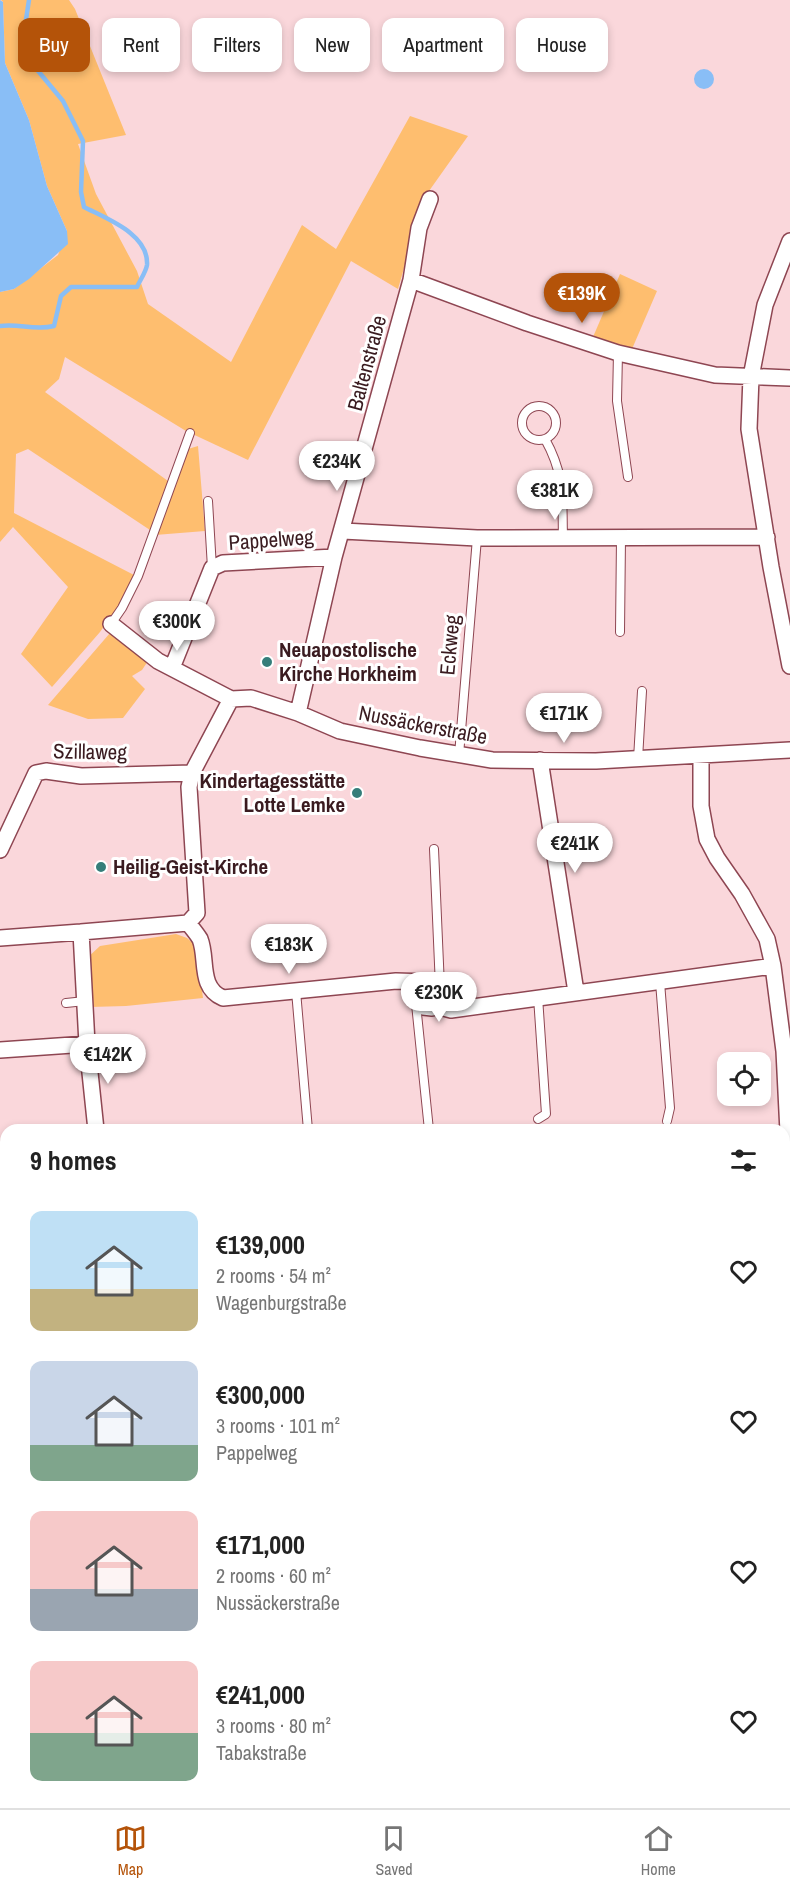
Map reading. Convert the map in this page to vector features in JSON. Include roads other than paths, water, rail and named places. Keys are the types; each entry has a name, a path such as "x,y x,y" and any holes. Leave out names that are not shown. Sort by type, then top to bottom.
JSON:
{"street":[{"name":"Baltenstraße","path":"298,713 334,557 411,280 419,228 430,199"},
{"path":"790,241 765,305 752,377 749,429 790,666"},
{"path":"411,280 527,323 618,353 716,375 790,378"},
{"path":"343,531 477,538 767,537"},
{"name":"Pappelweg","path":"172,668 212,568 223,563 334,557"},
{"name":"Nussäckerstraße","path":"111,624 158,661 231,699 251,698 340,730 459,755 492,760 638,759 790,750"},
{"path":"0,938 188,923 197,913 189,787 192,773 231,699"},
{"path":"701,756 701,806 707,839 767,939 787,1050 789,1124"},
{"path":"540,760 576,992"},
{"name":"Szillaweg","path":"0,850 36,773 46,771 81,776 192,773"},
{"path":"188,923 200,939 205,978 214,994 224,998 396,981 432,982 440,988 442,998 436,1006 428,1009 416,999 417,989 424,983"},
{"path":"81,932 87,1044 95,1124"},
{"path":"436,1006 451,1010 773,966"},
{"path":"0,1050 87,1044"}],"lane":[{"path":"618,353 617,401 628,477"},
{"path":"532,408 548,409 554,417 554,430 545,439 536,440 524,432 523,418 532,408"},
{"path":"111,624 138,576 190,433"},
{"path":"545,439 555,456 562,480 563,538"},
{"name":"Pappelweg","path":"208,501 212,568"},
{"name":"Eckweg","path":"459,755 477,538"},
{"path":"620,632 621,538"},
{"path":"638,759 642,691"},
{"path":"434,849 440,988"},
{"path":"660,981 670,1108 667,1121"},
{"path":"296,991 307,1124"},
{"path":"538,997 546,1114 538,1119"},
{"path":"416,999 428,1124"},
{"path":"66,1003 85,1001"}],"water":[{"path":"0,0 3,2 5,63 29,120 47,186 67,231 68,244 29,279 14,289 0,292"},
{"path":"700,69 708,69 714,75 714,83 708,89 700,89 694,83 694,75"}],"waterway":[{"path":"0,326 40,328 54,326 61,296 71,287 137,287 147,265 146,254 134,236 115,222 84,207 81,192 83,141 63,101 29,60 25,26 29,0"}],"place":[{"name":"Neuapostolische Kirche Horkheim","path":"267,662"},
{"name":"Kindertagesstätte Lotte Lemke","path":"357,793"},
{"name":"Heilig-Geist-Kirche","path":"101,867"}]}
